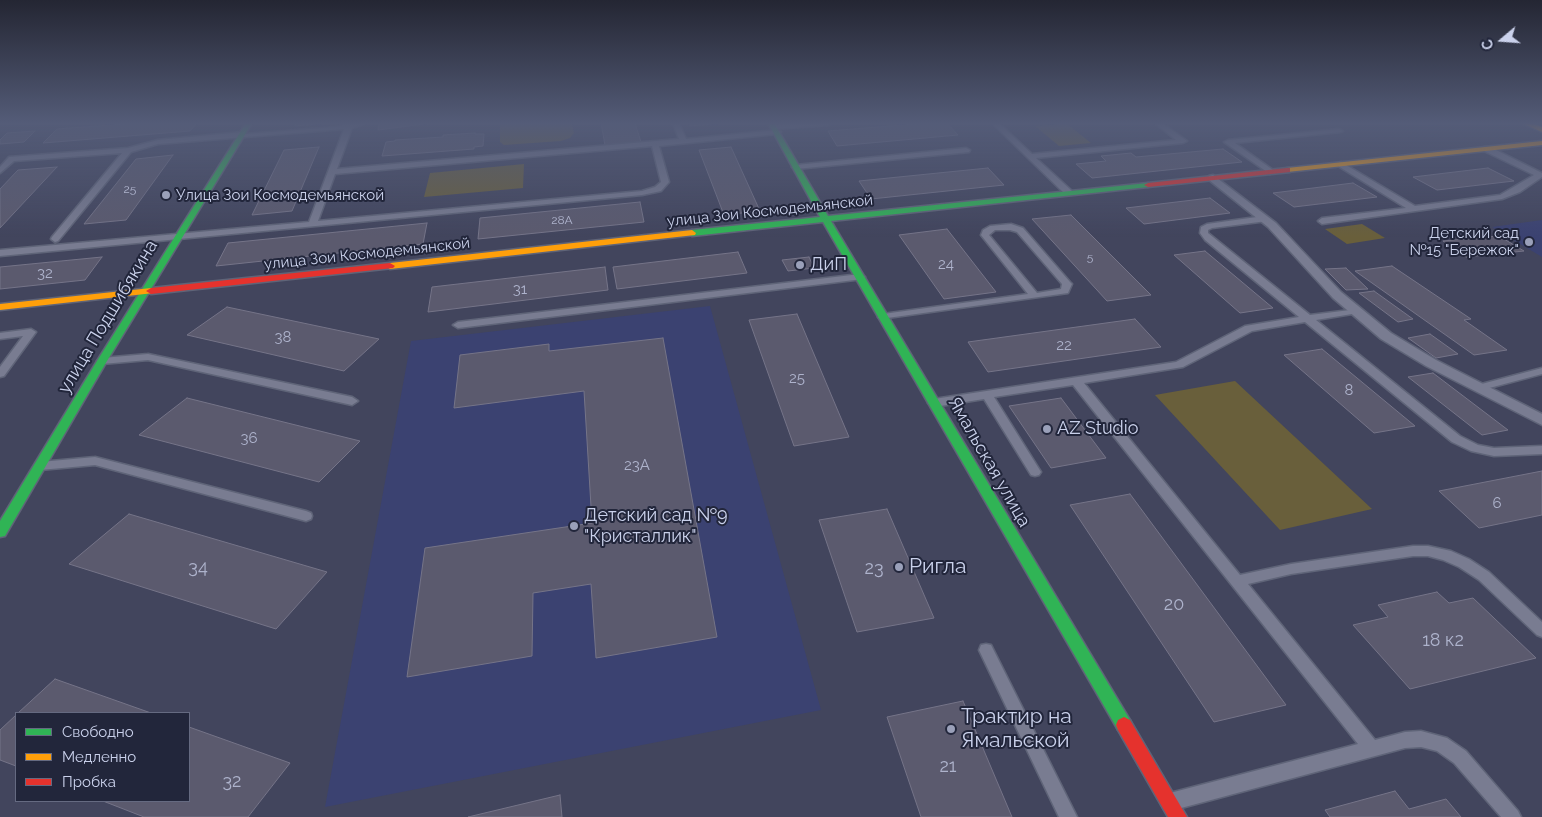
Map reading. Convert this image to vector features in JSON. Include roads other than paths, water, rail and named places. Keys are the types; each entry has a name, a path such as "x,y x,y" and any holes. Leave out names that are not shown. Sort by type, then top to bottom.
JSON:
{"street":[{"name":"улица Подшибякина","path":"0,532 143,292 224,161"},
{"name":"Ямальская улица","path":"793,161 1178,817"},
{"name":"улица Зои Космодемьянской","path":"0,307 1367,161"},
{"path":"1213,178 1264,219 1355,311 1407,349 1542,420"}],"lane":[{"path":"0,171 10,161"},
{"path":"55,239 119,161"},
{"path":"313,223 336,161"},
{"path":"332,172 457,161"},
{"path":"0,253 642,193 658,189 665,182 660,161"},
{"path":"796,167 855,161"},
{"path":"1035,161 1069,193"},
{"path":"1255,161 1270,172"},
{"path":"1513,161 1541,175"},
{"path":"1341,164 1414,209"},
{"path":"1322,221 1502,197 1518,190 1541,175"},
{"path":"1264,219 1210,226 1204,229 1204,233 1456,439 1475,448 1494,452 1542,450"},
{"path":"884,317 1036,296 1065,291 1067,284 1020,230 1006,227 989,229 985,235 1036,296"},
{"path":"458,325 860,277"},
{"path":"934,403 1179,365 1249,328 1355,311"},
{"path":"0,336 31,332 0,374"},
{"path":"102,361 148,357 352,401"},
{"path":"1478,388 1542,371"},
{"path":"1077,382 1372,749"},
{"path":"987,395 1035,472"},
{"path":"40,466 95,461 306,516"},
{"path":"1237,581 1291,569 1413,551 1428,551 1446,555 1464,563 1484,576 1542,631"},
{"path":"986,650 1068,817"},
{"path":"1170,802 1405,740 1421,739 1441,744 1460,757 1512,817"}],"place":[{"name":"Улица Зои Космодемьянской","path":"166,195"},
{"name":"Детский сад №15 \"Бережок\"","path":"1529,242"},
{"name":"ДиП","path":"800,265"},
{"name":"AZ Studio","path":"1047,429"},
{"name":"Детский сад №9 \"Кристаллик\"","path":"574,526"},
{"name":"Ригла","path":"899,567"},
{"name":"Трактир на Ямальской","path":"951,729"}]}
